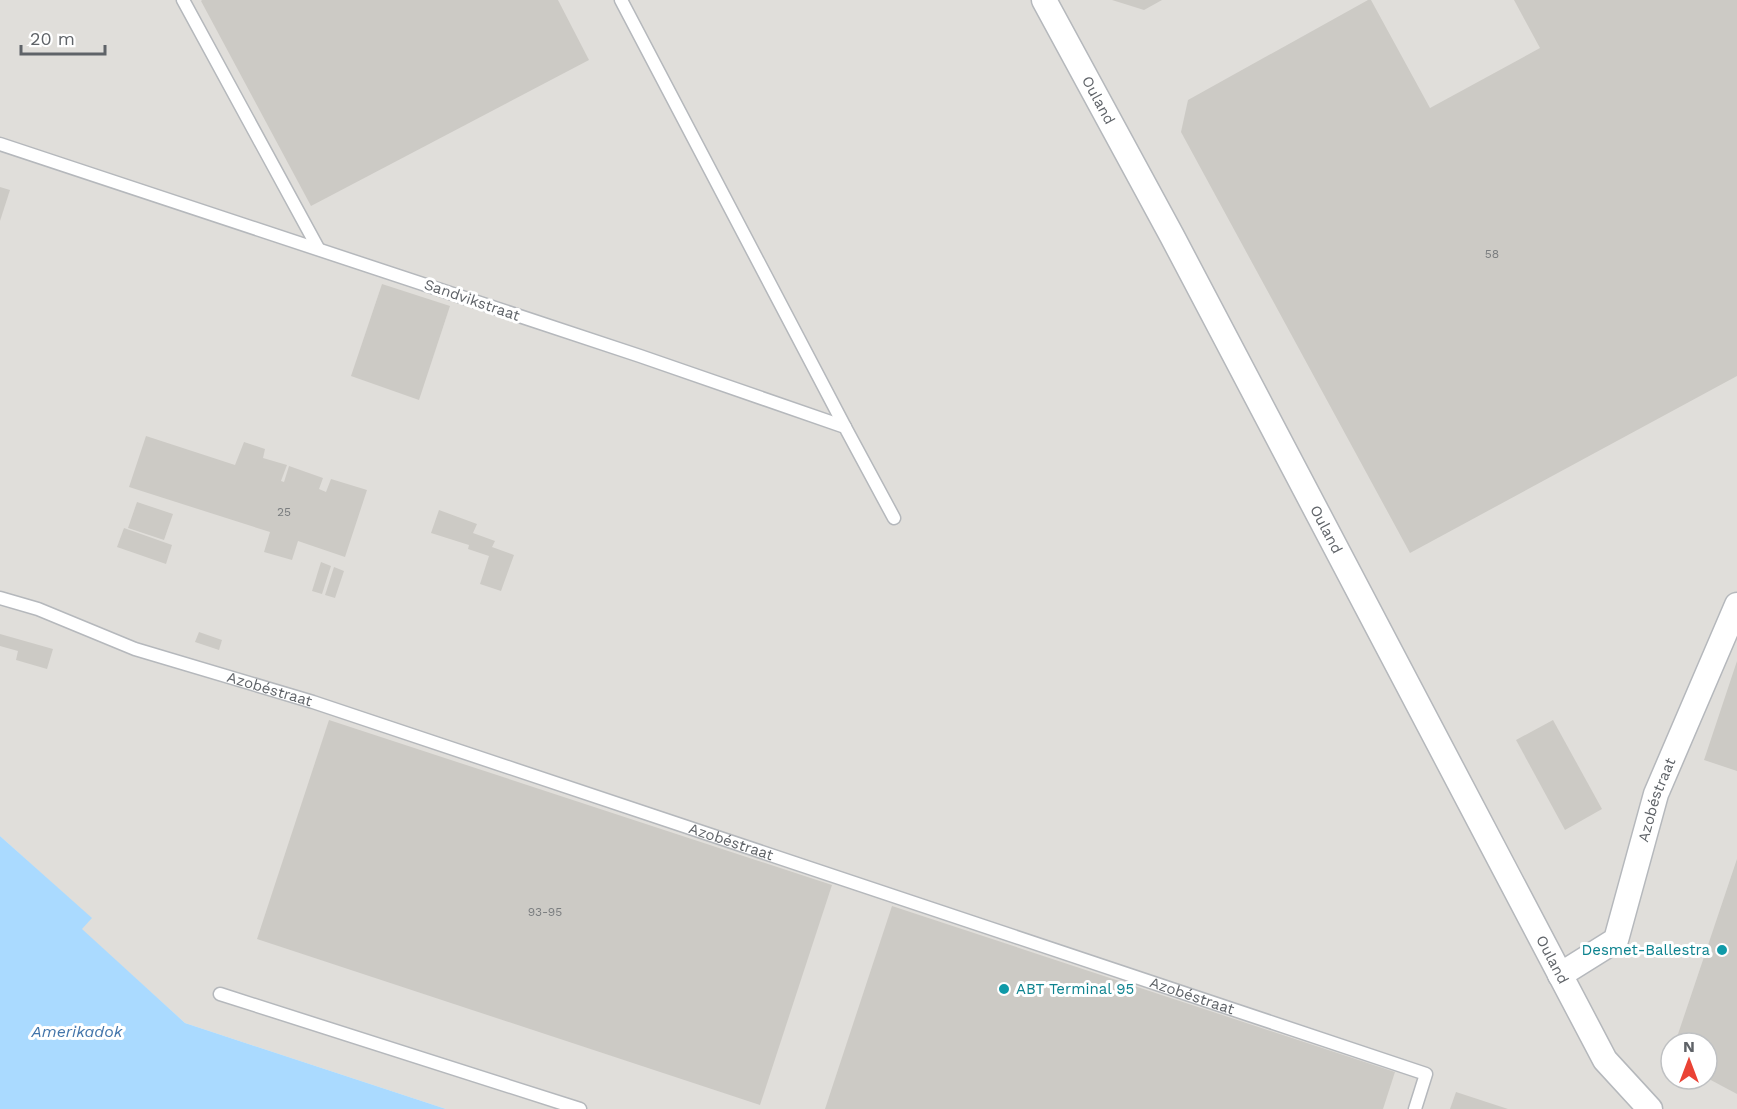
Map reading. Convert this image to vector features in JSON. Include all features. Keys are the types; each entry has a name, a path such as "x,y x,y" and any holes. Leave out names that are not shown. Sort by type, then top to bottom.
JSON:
{"street":[{"name":"Ouland","path":"1044,0 1172,236 1605,1060 1650,1109"},
{"name":"Azobéstraat","path":"1560,975 1616,940 1656,794 1737,605"}],"lane":[{"path":"183,0 318,248"},
{"path":"621,0 894,518"},
{"name":"Sandvikstraat","path":"0,144 318,248 845,427"},
{"name":"Azobéstraat","path":"0,598 38,609 135,649 313,702 1426,1074 1415,1109"},
{"path":"220,994 580,1109"}],"shaded area":[{"path":"0,0 1737,0 1737,1109 446,1109 185,1023 81,929 91,918 0,836"}],"water":[{"name":"Amerikadok","path":"0,836 92,918 82,929 185,1023 446,1109 0,1109"}],"building":[{"path":"202,0 558,0 589,60 311,206"},
{"path":"1112,0 1162,0 1144,10"},
{"path":"1371,0 1430,108 1540,48 1514,0 1737,0 1737,376 1410,553 1181,132 1188,100"},
{"path":"0,187 10,190 0,221"},
{"path":"382,284 450,306 419,400 351,376"},
{"path":"146,436 235,465 244,442 265,449 263,458 287,465 281,481 284,482 289,466 323,478 319,489 326,492 331,479 367,490 345,557 298,541 292,560 264,552 270,532 129,487"},
{"path":"137,502 173,514 164,540 128,528"},
{"path":"439,510 477,524 473,533 495,541 492,547 514,555 501,591 480,584 489,556 468,549 469,545 431,533"},
{"path":"124,528 172,545 166,564 117,547"},
{"path":"321,562 331,566 322,594 312,591"},
{"path":"334,567 344,571 335,598 325,595"},
{"path":"199,632 222,640 219,650 195,642"},
{"path":"0,634 53,649 47,669 16,660 18,651 0,646"},
{"path":"1737,661 1737,771 1704,760"},
{"path":"329,720 832,885 760,1105 257,939"},
{"path":"1553,720 1602,809 1565,830 1516,740"},
{"name":"Desmet-Ballestra","path":"1737,859 1737,1094 1719,1084 1719,1031 1679,1031"},
{"name":"ABT Terminal 95","path":"892,906 1395,1072 1383,1109 825,1109"},
{"path":"1456,1092 1508,1109 1450,1109"}],"place":[{"name":"Desmet-Ballestra","path":"1722,950"},
{"name":"ABT Terminal 95","path":"1004,989"}]}
